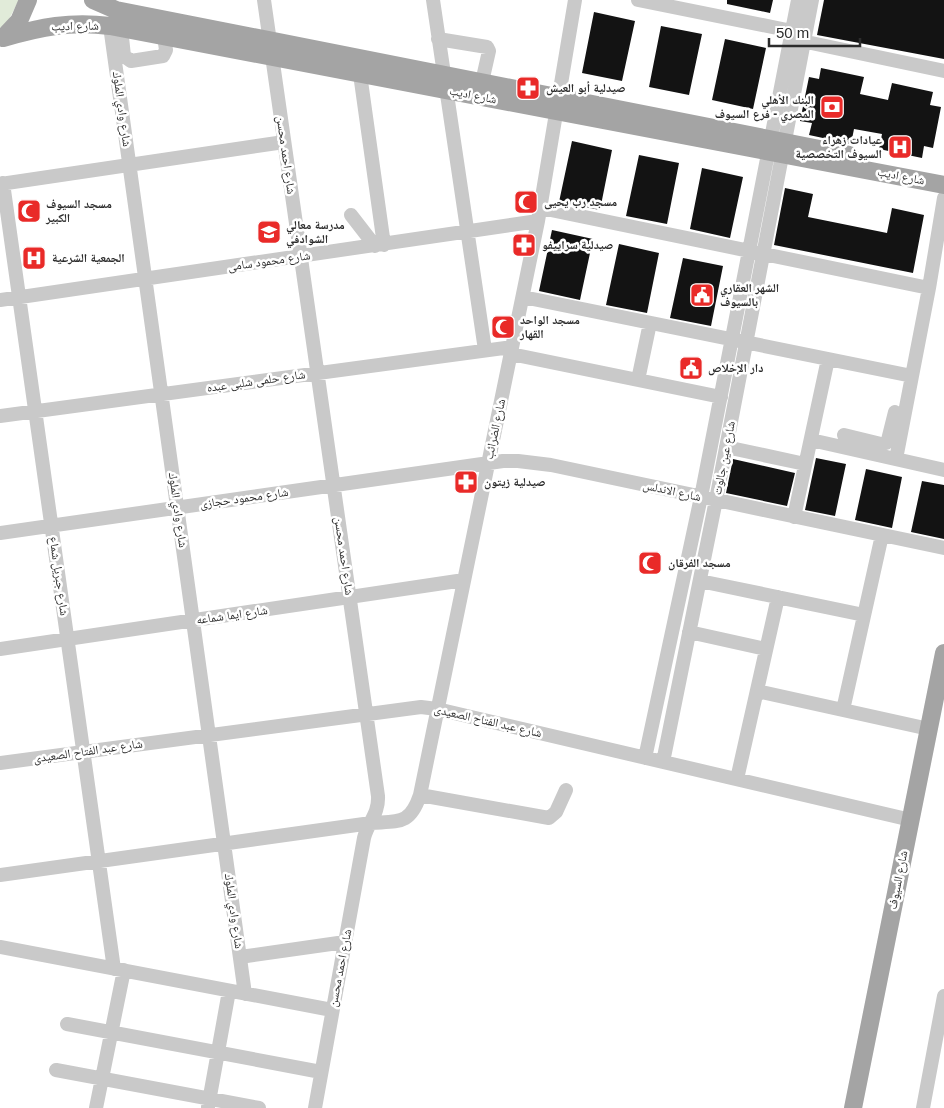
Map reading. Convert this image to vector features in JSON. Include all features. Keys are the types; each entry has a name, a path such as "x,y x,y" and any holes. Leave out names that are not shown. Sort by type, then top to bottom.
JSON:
{"main road":[{"path":"1,39 19,21 28,0"},
{"name":"شارع اديب","path":"93,0 116,10 270,48 360,74 445,82 482,82 557,104"},
{"name":"شارع اديب","path":"1,39 54,25 93,24 164,36 270,48 778,147 944,174"},
{"name":"شارع اديب","path":"778,147 944,185"},
{"name":"شارع السيوف","path":"853,1108 944,653"}],"street":[{"name":"شارع احمد محسن","path":"264,0 378,796 377,810 364,838 315,1108"},
{"path":"433,0 485,350"},
{"name":"شارع الضرائب","path":"0,875 405,819 416,809 540,215 574,0"},
{"path":"638,0 944,71"},
{"path":"778,147 796,37 798,0"},
{"path":"796,37 812,0"},
{"path":"115,27 124,56 131,61 162,57 165,52 164,36"},
{"name":"شارع وادي الملوك","path":"115,27 130,165 246,994"},
{"path":"438,39 488,47 489,52 482,82"},
{"path":"360,74 379,245"},
{"path":"2,184 284,142"},
{"name":"شارع عين جالوت","path":"663,762 726,447 750,251 778,147"},
{"name":"شارع عين جالوت","path":"645,758 721,397 740,341 764,254 778,147"},
{"name":"شارع جبريل شماع","path":"2,184 99,861 119,969 112,1032 96,1108"},
{"path":"896,459 929,288 944,198"},
{"path":"351,214 379,245"},
{"path":"540,215 750,251 929,288"},
{"name":"شارع محمود سامى","path":"0,300 467,233 540,215"},
{"path":"523,297 912,376"},
{"path":"638,380 650,323"},
{"name":"شارع حلمى شلبى عبده","path":"0,416 485,350 511,351 721,397"},
{"path":"794,517 828,359"},
{"path":"811,440 849,440 886,443 895,412"},
{"path":"849,440 896,459 944,470"},
{"path":"726,447 806,464"},
{"name":"شارع الاندلس","path":"488,463 518,460 532,462 944,548"},
{"name":"شارع محمود حجازى","path":"0,533 488,463"},
{"path":"843,710 882,535"},
{"name":"شارع ايما شماعه","path":"0,649 464,580"},
{"path":"700,581 864,615"},
{"path":"736,779 778,597"},
{"path":"689,632 766,649"},
{"path":"757,691 929,729"},
{"name":"شارع عبد الفتاح الصعيدى","path":"0,763 421,707 437,709 910,820"},
{"path":"420,795 549,818 556,812 566,790"},
{"path":"240,957 345,942"},
{"path":"0,947 332,1010"},
{"path":"209,1103 229,990"},
{"path":"923,1108 939,1052 944,1000"},
{"path":"67,1024 321,1072"},
{"path":"56,1070 102,1078 209,1103 259,1108"}],"green space":[{"path":"0,0 19,0 7,23 0,28"}],"building":[{"path":"727,0 773,0 770,13 727,4"},
{"path":"824,0 944,0 944,59 817,35"},
{"path":"594,12 635,21 622,81 582,73"},
{"path":"661,26 702,34 689,95 649,87"},
{"path":"725,39 766,48 753,109 712,100"},
{"path":"821,68 864,77 860,94 888,100 892,83 933,92 930,105 941,107 933,148 924,146 922,158 879,149 882,134 854,129 851,144 809,135 812,123 800,121 809,77 819,79"},
{"path":"572,141 612,150 600,210 559,202"},
{"path":"639,155 679,163 667,224 626,216"},
{"path":"702,168 743,177 730,238 690,229"},
{"path":"785,188 813,194 808,217 887,233 892,208 924,215 913,273 774,245"},
{"path":"552,230 593,239 580,300 539,291"},
{"path":"619,244 659,253 647,313 606,305"},
{"path":"683,258 723,266 711,326 670,318"},
{"path":"816,458 846,464 835,516 805,510"},
{"path":"733,459 795,473 787,506 726,493"},
{"path":"866,469 902,477 892,528 855,520"},
{"path":"922,481 944,485 944,539 911,532"}],"place":[{"name":"صيدلية أبو العيش","path":"528,88"},
{"name":"البنك الأهلي المصري - فرع السيوف","path":"832,107"},
{"name":"عيادات زهراء السيوف التخصصية","path":"900,147"},
{"name":"مسجد رب يحيى","path":"526,202"},
{"name":"مسجد السيوف الكبير","path":"29,211"},
{"name":"مدرسة معالي الشوادفي","path":"269,232"},
{"name":"صيدلية سراييفو","path":"524,245"},
{"name":"الجمعية الشرعية","path":"34,258"},
{"name":"الشهر العقاري بالسيوف","path":"702,295"},
{"name":"مسجد الواحد القهار","path":"503,327"},
{"name":"دار الإخلاص","path":"691,368"},
{"name":"صيدلية زيتون","path":"466,482"},
{"name":"مسجد الفرقان","path":"650,563"}]}
